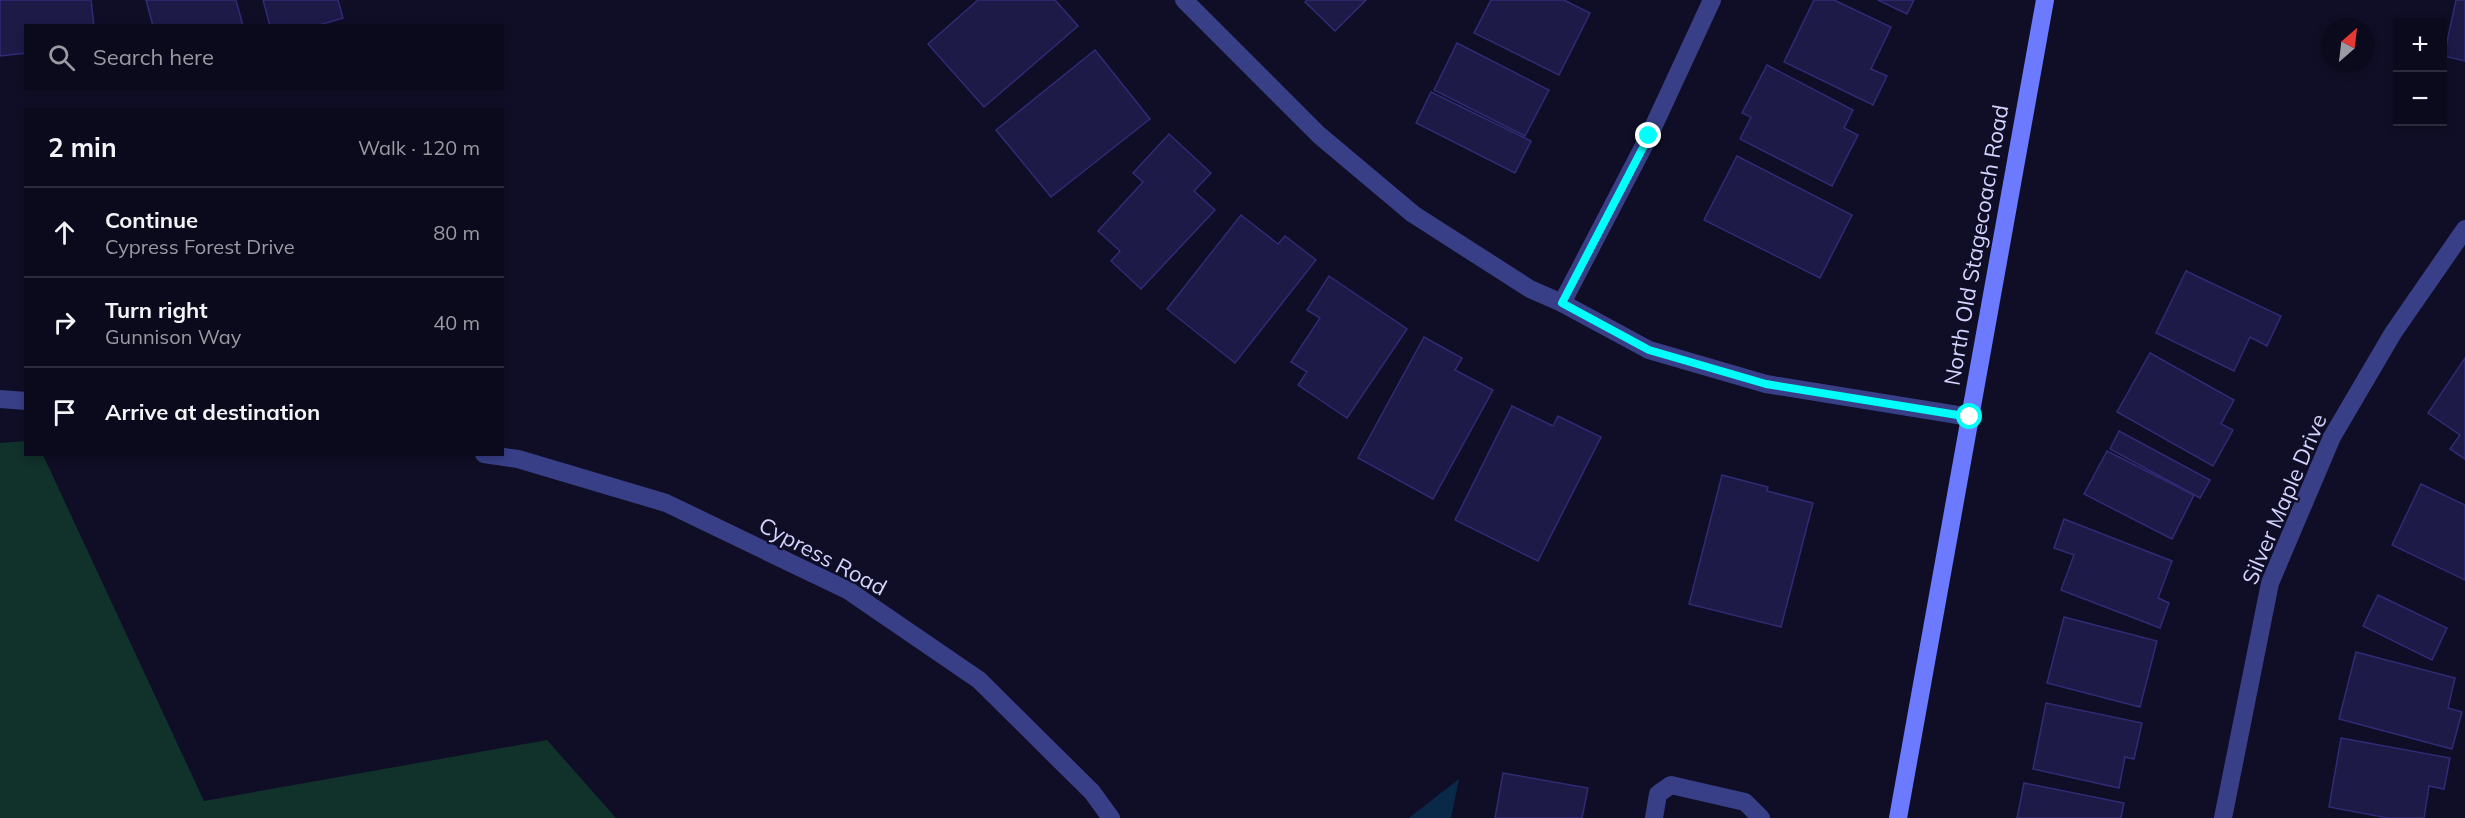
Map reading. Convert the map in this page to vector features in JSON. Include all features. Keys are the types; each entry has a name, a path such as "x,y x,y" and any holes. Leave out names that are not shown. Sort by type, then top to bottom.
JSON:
{"street":[{"path":"1184,0 1320,135 1413,214 1530,289 1562,303 1649,350 1766,384 1970,417"},
{"path":"1562,303 1649,136 1712,0"},
{"name":"North Old Stagecoach Road","path":"1898,818 2045,0"},
{"name":"Silver Maple Drive","path":"2223,818 2270,583 2332,437 2393,333 2465,229"},
{"path":"0,399 24,401"},
{"name":"Cypress Road","path":"498,456 518,459 666,503 849,591 979,680 1092,792 1111,818"},
{"path":"1654,818 1658,794 1671,785 1745,801 1761,818"}],"green space":[{"path":"24,441 24,456 43,456 204,801 547,740 616,818 0,818 0,443"}],"water":[{"path":"1459,779 1451,818 1409,818"}],"building":[{"path":"0,0 91,0 94,24 24,24 24,53 0,56"},
{"path":"146,0 236,0 242,24 152,24"},
{"path":"263,0 338,0 343,18 323,24 269,24"},
{"path":"978,0 1055,0 1078,26 984,107 928,44"},
{"path":"1307,0 1366,0 1335,31 1305,2"},
{"path":"1491,0 1564,0 1590,13 1559,75 1474,33"},
{"path":"1814,0 1834,0 1891,27 1871,69 1887,76 1873,105 1784,62"},
{"path":"1878,0 1914,0 1907,14"},
{"path":"2456,0 2465,0 2465,61 2447,57 2447,42"},
{"path":"1457,43 1549,90 1525,136 1434,90"},
{"path":"1095,50 1150,119 1051,197 996,130"},
{"path":"1767,65 1853,110 1844,128 1858,135 1832,186 1740,139 1751,117 1742,113"},
{"path":"1431,92 1531,141 1515,173 1416,123"},
{"path":"1169,134 1211,173 1194,191 1215,210 1141,289 1111,261 1120,251 1098,231 1143,182 1133,173"},
{"path":"1737,156 1852,215 1820,278 1704,220"},
{"path":"1241,215 1278,244 1285,236 1316,260 1235,363 1167,309"},
{"path":"2186,271 2281,316 2267,346 2250,337 2234,371 2156,333"},
{"path":"1329,276 1407,329 1347,418 1298,385 1307,372 1291,362 1320,318 1307,310"},
{"path":"1424,337 1462,358 1455,370 1493,390 1433,499 1358,458"},
{"path":"2150,353 2234,400 2221,424 2233,430 2213,466 2117,412"},
{"path":"2465,358 2465,459 2450,449 2460,435 2428,413"},
{"path":"1512,406 1553,426 1558,416 1601,437 1538,561 1455,520"},
{"path":"2119,431 2210,480 2200,498 2110,449"},
{"path":"2107,451 2194,495 2172,539 2084,494"},
{"path":"1722,475 1768,487 1767,491 1813,503 1781,627 1689,604"},
{"path":"2421,484 2465,505 2465,580 2392,545"},
{"path":"2064,519 2172,561 2158,598 2169,603 2160,628 2061,590 2074,555 2054,548"},
{"path":"2378,595 2447,628 2432,660 2363,626"},
{"path":"2064,617 2157,641 2140,707 2047,683"},
{"path":"2356,652 2455,678 2448,708 2462,712 2452,749 2339,719"},
{"path":"2046,703 2142,723 2134,759 2125,757 2119,788 2033,769"},
{"path":"2341,738 2450,758 2444,789 2429,786 2424,818 2388,818 2329,807"},
{"path":"1503,773 1588,788 1582,818 1495,818"},
{"path":"2024,783 2124,803 2121,818 2017,818"}],"route":[{"path":"1649,136 1562,303 1649,350 1766,384 1970,417"}]}
